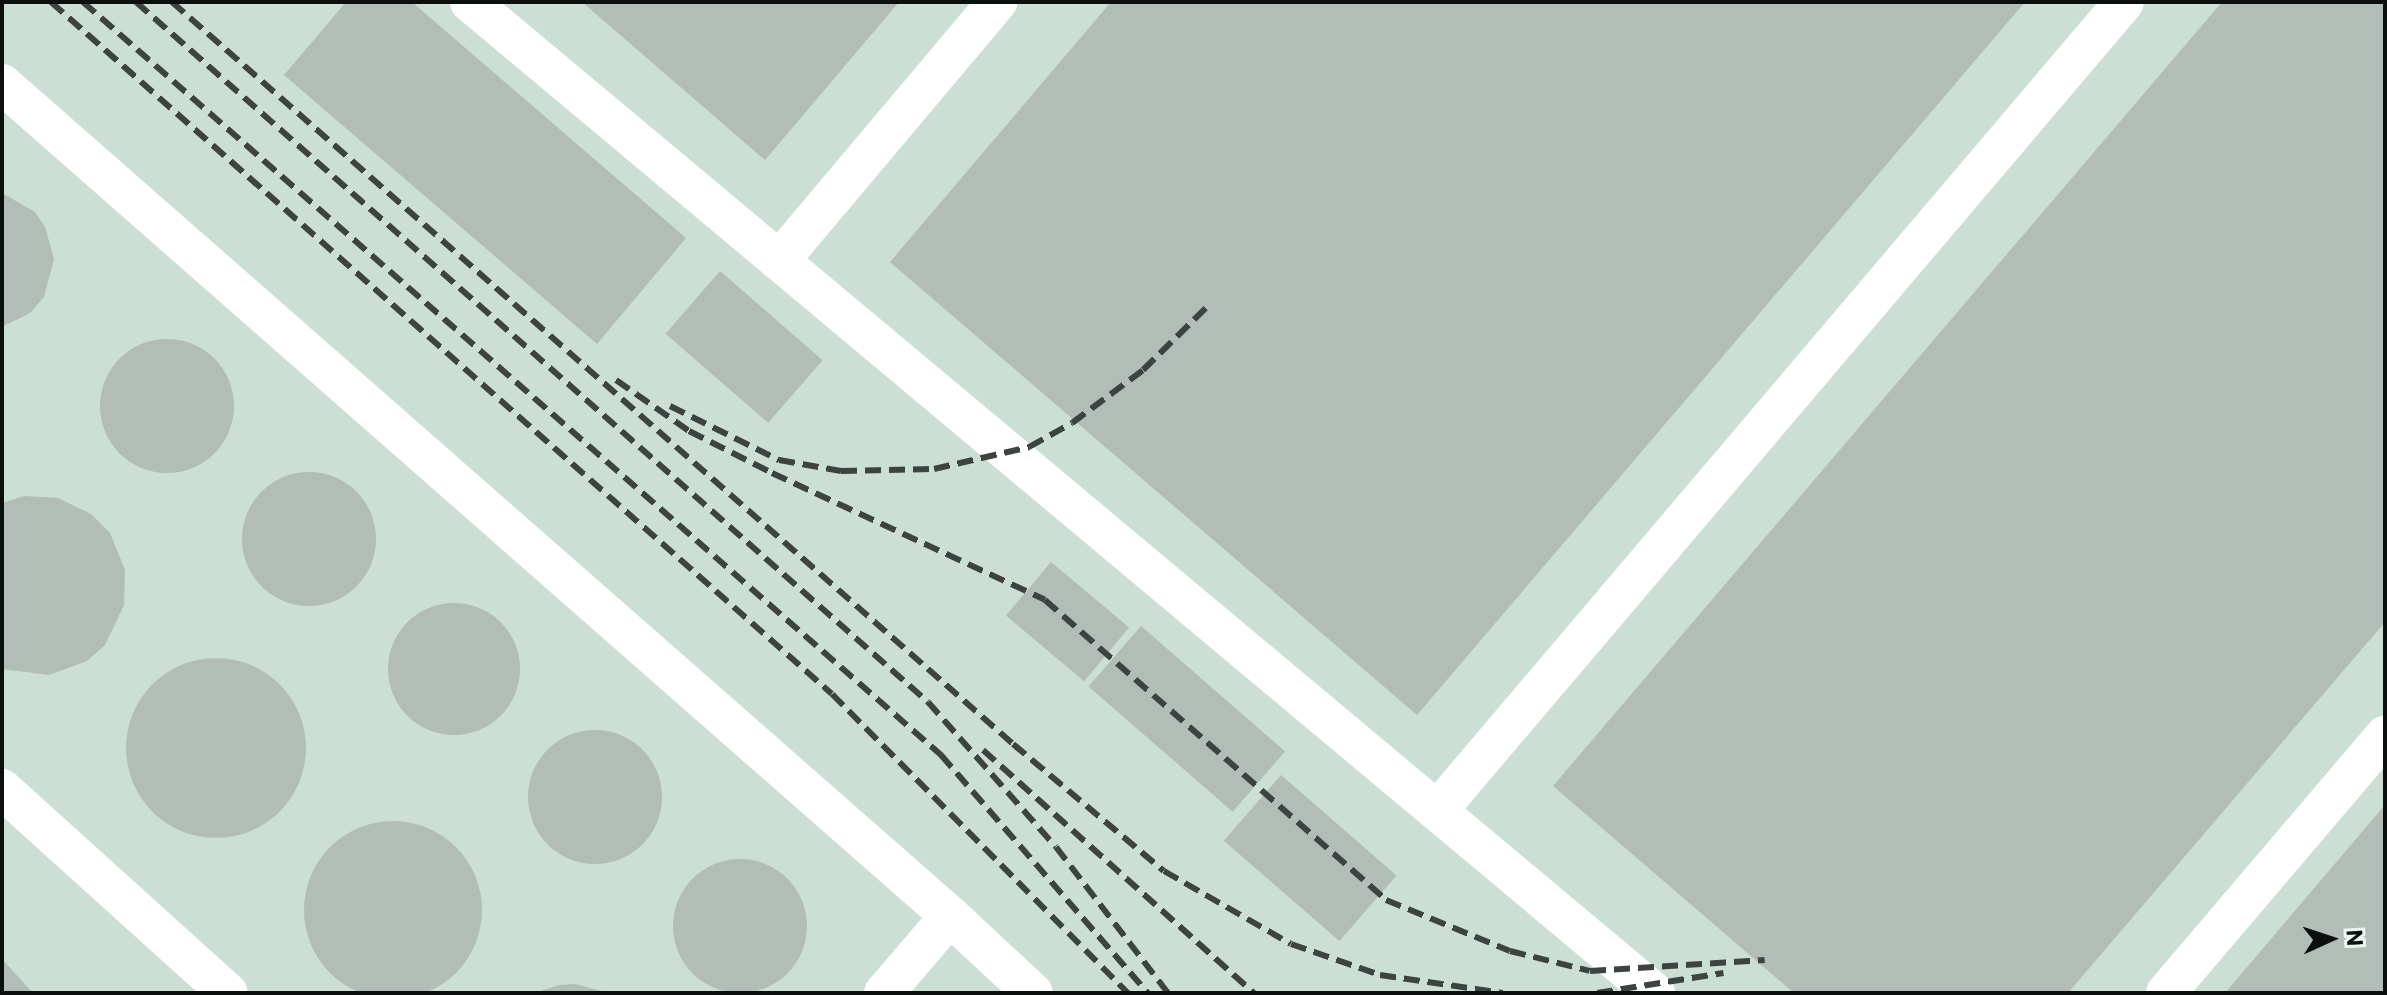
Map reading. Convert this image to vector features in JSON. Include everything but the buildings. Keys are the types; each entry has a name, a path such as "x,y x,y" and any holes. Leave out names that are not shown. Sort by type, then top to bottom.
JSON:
{"lane":[{"path":"470,2 1655,993"},
{"path":"779,261 997,2"},
{"path":"1437,811 2124,2"},
{"path":"2,84 950,916 1033,993"},
{"path":"2166,993 2385,736"},
{"path":"2,789 228,993"},
{"path":"884,993 950,916"}],"shaded area":[{"path":"2,2 2385,2 2385,993 2,993"}],"railway":[{"path":"51,2 832,694 1128,993"},
{"path":"83,2 941,755 1148,993"},
{"path":"136,2 928,702 1056,847 1168,993"},
{"path":"172,2 1013,744 1164,871 1291,944 1380,975 1503,993"},
{"path":"670,406 779,460 841,471 934,469 1029,447 1072,423 1143,370 1209,305"},
{"path":"616,380 689,431 1045,600 1386,900 1510,951 1590,971 1765,960"},
{"path":"983,750 1254,993"},
{"path":"1597,993 1723,973"}]}
